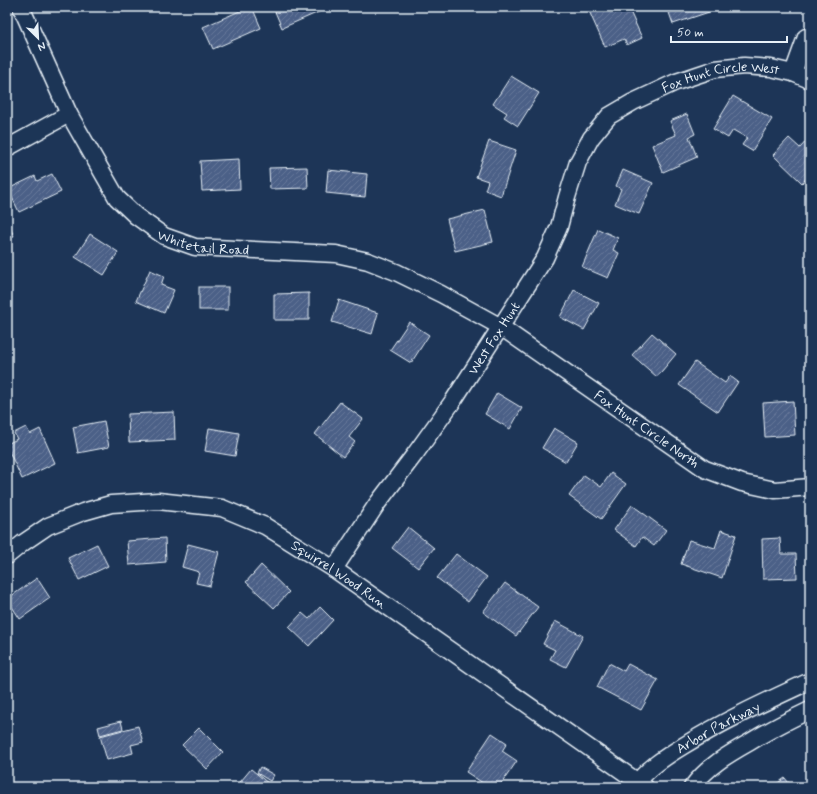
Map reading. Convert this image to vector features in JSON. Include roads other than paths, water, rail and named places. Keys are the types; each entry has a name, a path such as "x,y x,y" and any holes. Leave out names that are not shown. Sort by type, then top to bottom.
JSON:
{"street":[{"name":"Whitetail Road","path":"21,7 70,114 117,198 136,216 164,236 195,247 336,254 368,261 396,272 441,294 501,327"},
{"path":"793,73 806,37"},
{"name":"Fox Hunt Circle West","path":"633,102 676,82 715,70 744,66 771,68 793,73 810,80"},
{"name":"West Fox Hunt","path":"334,570 377,504 453,401 545,258 559,227 578,162 591,138 609,116 633,102"},
{"path":"7,148 70,114"},
{"name":"Fox Hunt Circle North","path":"501,327 705,469 742,483 775,490 810,488"},
{"name":"Squirrel Wood Run","path":"7,556 48,526 83,512 111,504 158,501 222,508 265,526 334,570 639,785"},
{"name":"Arbor Parkway","path":"639,785 657,762 695,739 810,681"},
{"name":"Arbor Parkway","path":"692,787 716,762 775,727 810,710"}]}
